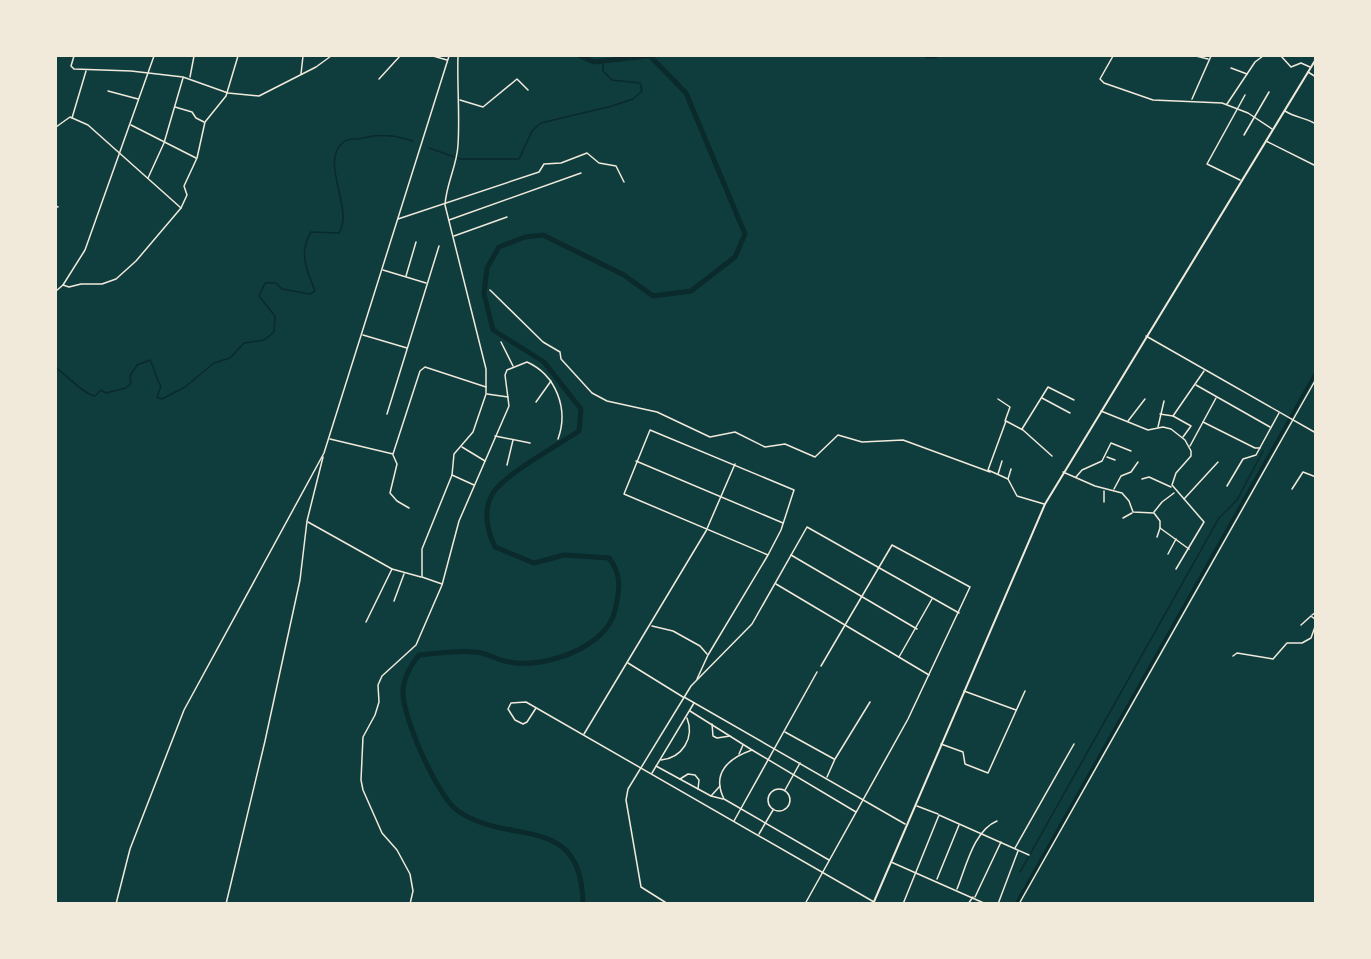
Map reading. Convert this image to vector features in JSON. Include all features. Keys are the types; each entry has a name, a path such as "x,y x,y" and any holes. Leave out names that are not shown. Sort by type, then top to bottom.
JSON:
{"main road":[{"path":"874,903 963,690 1045,504 1316,59"}],"street":[{"path":"74,56 72,68 190,78 228,93 259,96 301,75 331,56"},
{"path":"56,291 63,285 85,250 154,56"},
{"path":"190,78 194,56"},
{"path":"63,285 69,287 81,284 102,284 116,279 136,261 181,208 187,195 184,186 197,158 205,122 220,106 228,93 238,56"},
{"path":"301,75 303,56"},
{"path":"379,79 400,56"},
{"path":"433,56 448,61"},
{"path":"226,903 300,580 307,521 324,453 449,56"},
{"path":"422,577 422,549 452,475 454,454 473,432 486,394 486,369 445,205 446,192 457,152 458,56"},
{"path":"1113,56 1101,81 1153,99 1191,100 1227,105 1254,117 1272,129"},
{"path":"1196,56 1209,59"},
{"path":"1191,100 1211,56"},
{"path":"1227,105 1255,62 1263,56"},
{"path":"1281,56 1291,67 1301,63 1310,67"},
{"path":"1231,68 1247,74"},
{"path":"72,118 87,70"},
{"path":"1307,72 1316,77"},
{"path":"147,179 164,143 183,77"},
{"path":"459,99 483,107 517,79 528,90"},
{"path":"108,91 138,99"},
{"path":"1244,135 1269,92"},
{"path":"1241,181 1207,165 1245,95"},
{"path":"175,107 192,112 196,118 205,122"},
{"path":"1284,111 1293,117 1302,116 1316,124"},
{"path":"56,127 66,118 72,118 92,128 181,208"},
{"path":"130,124 197,158"},
{"path":"1266,141 1316,166"},
{"path":"398,219 539,172 544,164 561,163 587,153 598,163 616,166 624,182"},
{"path":"449,220 581,173"},
{"path":"453,236 507,217"},
{"path":"405,277 416,242"},
{"path":"387,414 439,246"},
{"path":"383,270 427,284"},
{"path":"490,290 543,342 560,352 561,358 592,393 607,401 657,412 710,437 735,432 765,447 785,444 810,456 819,454 829,441 838,435 862,442 894,439 997,474 1008,480 1017,496 1045,504"},
{"path":"362,335 407,348"},
{"path":"1146,336 1316,433"},
{"path":"501,342 513,367"},
{"path":"410,903 413,891 410,874 397,850 382,833 363,790 361,751 363,737 375,715 378,685 382,676 416,645 442,585 459,521 508,406 505,375 513,367 527,362 541,370 551,381 562,409 558,439"},
{"path":"409,508 390,494 397,464 393,454 420,371 425,367 486,387"},
{"path":"1173,416 1204,370"},
{"path":"1019,903 1290,418 1316,379"},
{"path":"536,402 551,381"},
{"path":"1196,385 1271,428"},
{"path":"1022,430 1049,387 1074,400"},
{"path":"486,394 508,397"},
{"path":"1190,447 1216,397"},
{"path":"1041,398 1070,413"},
{"path":"990,472 988,470 1010,406 998,399"},
{"path":"1127,421 1145,399"},
{"path":"1158,428 1164,401"},
{"path":"1101,411 1148,430 1167,428 1183,438 1190,447 1191,456 1176,473 1172,487"},
{"path":"1227,486 1241,460 1253,458 1279,412"},
{"path":"1160,414 1173,416 1191,426 1183,438"},
{"path":"1005,422 1022,430 1052,456"},
{"path":"1203,422 1255,448 1260,448"},
{"path":"697,680 708,655 768,555 794,494 793,488 652,429 636,461 624,494 706,531 768,555"},
{"path":"494,436 530,443"},
{"path":"329,438 393,454"},
{"path":"507,465 513,440"},
{"path":"1075,478 1080,472 1100,462 1113,443 1131,451"},
{"path":"462,447 486,461"},
{"path":"116,903 130,849 184,710 324,453"},
{"path":"1106,456 1114,460"},
{"path":"636,461 783,523"},
{"path":"997,474 1002,461"},
{"path":"1114,490 1121,476 1131,472 1138,462"},
{"path":"1184,499 1218,462"},
{"path":"583,735 706,531 735,464"},
{"path":"1008,480 1011,469"},
{"path":"1063,472 1127,497 1132,512"},
{"path":"1292,489 1303,472 1316,477"},
{"path":"452,475 475,486"},
{"path":"1142,479 1149,477 1172,487 1204,520 1176,569"},
{"path":"1104,502 1105,489"},
{"path":"1154,513 1162,502 1176,492"},
{"path":"1124,518 1132,512 1154,513"},
{"path":"1154,513 1160,521 1157,537"},
{"path":"307,521 392,569 442,585"},
{"path":"668,903 641,888 626,800 628,789 684,697 697,680 752,624 791,555 810,527 959,613"},
{"path":"1160,528 1177,538 1188,549"},
{"path":"1168,554 1177,538"},
{"path":"805,903 865,800 930,675 969,591 968,585 894,545 821,666"},
{"path":"791,555 917,629"},
{"path":"366,622 392,569"},
{"path":"394,601 404,574"},
{"path":"775,584 930,675"},
{"path":"899,657 917,629 932,598"},
{"path":"1301,625 1316,612"},
{"path":"1311,616 1316,620"},
{"path":"651,624 654,627 673,631 700,646 708,655"},
{"path":"1233,656 1237,653 1273,659 1287,643 1302,643 1311,638 1316,624"},
{"path":"628,663 906,824"},
{"path":"733,821 817,672"},
{"path":"963,690 1016,710"},
{"path":"941,744 963,752 965,764 988,773 1025,691"},
{"path":"536,708 527,722 523,724 515,720 508,709 511,703 524,702 536,708 874,903"},
{"path":"827,778 835,759 870,702"},
{"path":"652,774 694,703"},
{"path":"689,710 768,761 857,813"},
{"path":"660,760 679,755 682,750 690,733 686,716"},
{"path":"712,724 713,736 717,738 731,735"},
{"path":"784,732 835,759"},
{"path":"739,755 743,743"},
{"path":"1015,849 1074,744"},
{"path":"724,800 720,786 721,772 728,761 752,750"},
{"path":"784,791 801,762"},
{"path":"656,766 697,789 740,808 830,861"},
{"path":"680,780 688,774 695,775 699,780 697,789"},
{"path":"711,796 720,786"},
{"path":"777,789 784,791 789,797 789,804 781,811 774,809 768,800 771,793 777,789"},
{"path":"915,804 1029,855"},
{"path":"758,836 774,809"},
{"path":"903,903 939,814"},
{"path":"957,890 981,834 988,825 997,821"},
{"path":"936,880 959,824"},
{"path":"968,903 974,897 1001,842"},
{"path":"998,903 1019,851"},
{"path":"891,862 986,903"}],"waterway":[{"path":"580,56 594,62 648,56"},
{"path":"583,904 579,875 570,855 557,843 540,836 478,822 458,811 450,803 432,774 415,737 404,703 403,687 408,672 419,655 460,651 479,652 504,661 539,662 572,653 587,645 610,623 615,610 619,583 616,570 609,558 564,555 534,563 495,547 492,541 487,514 493,493 499,485 520,469 579,431 581,409 544,362 493,330 484,294 487,268 499,247 525,237 543,235 624,275 653,296 691,291 735,257 745,234 686,93 650,56"},
{"path":"927,56 935,56"},
{"path":"429,148 460,159 519,159 532,131 541,123 612,106 633,99 642,91 640,83 612,80 603,71 603,61"},
{"path":"56,368 80,388 95,396 101,390 106,393 126,388 131,383 130,376 137,365 150,360 161,386 157,397 162,399 185,387 214,363 230,358 244,343 264,340 274,332 275,316 259,296 265,283 276,283 282,289 310,294 315,291 305,262 307,240 311,232 339,233 343,223 334,160 337,149 347,140 376,136 394,136 413,141"},
{"path":"1016,904 1316,372"},
{"path":"1020,872 1219,518 1237,500 1263,451"}]}
